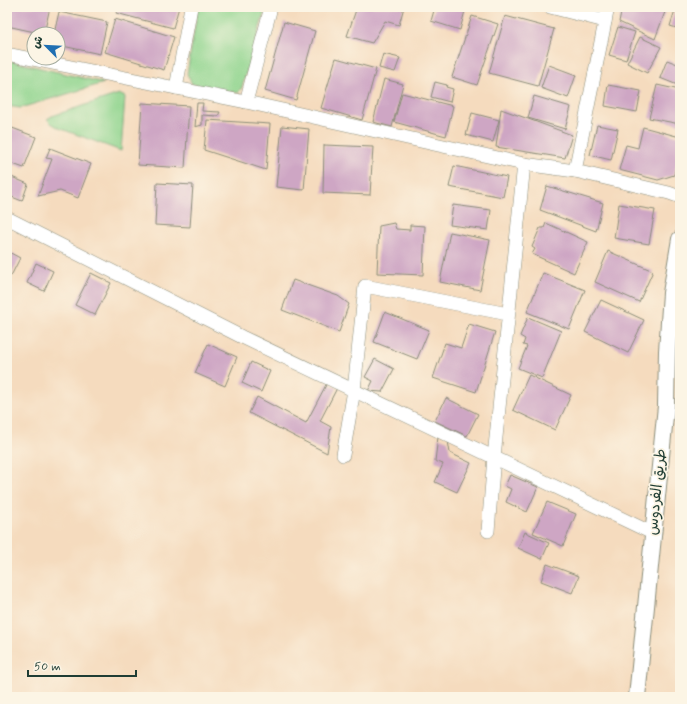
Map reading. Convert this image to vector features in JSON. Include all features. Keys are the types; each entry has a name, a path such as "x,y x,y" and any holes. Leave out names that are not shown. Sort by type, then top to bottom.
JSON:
{"street":[{"path":"176,88 191,7"},
{"path":"246,102 271,7"},
{"path":"550,7 605,21"},
{"path":"575,171 608,7"},
{"path":"7,54 246,102 524,164 575,171 669,193 680,197"},
{"path":"488,531 508,314 524,164"},
{"path":"7,218 242,337 652,532"},
{"name":"طريق الفردوس","path":"637,697 652,532 666,406 667,351 671,293 680,240"},
{"path":"343,455 354,390 365,286 508,314"}],"green space":[{"path":"198,7 266,7 242,87 238,93 192,84 187,74"},
{"path":"7,60 26,65 26,66 32,66 104,83 20,108 7,106"},
{"path":"119,94 125,97 121,151 59,128 47,119 52,116"}],"building":[{"path":"7,7 50,7 46,26 26,26 26,30 7,26"},
{"path":"118,7 179,7 173,28 116,13"},
{"path":"357,7 404,7 399,25 385,21 372,43 347,36"},
{"path":"435,7 466,7 460,30 431,21"},
{"path":"622,7 652,7 665,12 655,39 619,22"},
{"path":"676,7 680,8 680,29 670,26"},
{"path":"59,12 107,22 100,54 66,47 66,26 56,26"},
{"path":"472,16 498,24 477,85 452,77"},
{"path":"505,16 554,29 538,86 489,73"},
{"path":"115,19 174,37 164,70 105,52"},
{"path":"284,22 315,31 296,100 265,91"},
{"path":"618,27 635,32 626,60 609,55"},
{"path":"640,37 661,47 647,73 627,63"},
{"path":"383,54 400,58 395,72 379,68"},
{"path":"336,58 376,69 362,120 321,108"},
{"path":"667,60 680,65 680,86 660,78"},
{"path":"549,65 576,75 568,98 541,88"},
{"path":"384,79 403,84 392,127 373,122"},
{"path":"435,82 447,85 446,87 453,89 450,102 431,97"},
{"path":"608,85 641,91 637,112 605,106"},
{"path":"657,85 680,90 680,124 649,118"},
{"path":"402,93 453,106 446,136 394,122"},
{"path":"534,96 571,107 565,129 528,118"},
{"path":"142,103 189,106 185,168 138,165"},
{"path":"197,103 203,103 202,111 220,112 218,116 202,115 202,125 195,127"},
{"path":"501,109 572,135 565,158 496,147"},
{"path":"472,113 499,120 493,142 466,135"},
{"path":"207,120 270,124 266,170 204,150"},
{"path":"597,125 618,129 611,160 590,155"},
{"path":"7,126 36,137 24,168 7,162"},
{"path":"282,126 309,129 304,190 276,187"},
{"path":"643,127 680,137 680,151 674,175 658,180 619,170 626,145 638,148"},
{"path":"324,145 373,147 370,195 323,193"},
{"path":"50,148 91,164 78,198 60,191 38,196 52,159 46,158"},
{"path":"454,166 507,177 503,197 449,187"},
{"path":"7,175 28,184 22,201 7,195"},
{"path":"157,183 193,185 190,227 155,225"},
{"path":"547,186 603,203 596,231 540,210"},
{"path":"619,204 655,210 649,244 614,238"},
{"path":"453,205 491,210 488,230 450,225"},
{"path":"394,223 396,229 410,230 410,225 425,226 423,275 377,273 379,226"},
{"path":"546,223 588,242 574,273 532,254 535,249 532,247 540,228 544,228"},
{"path":"450,232 490,240 480,290 440,282"},
{"path":"7,251 20,258 11,276 7,274"},
{"path":"608,251 653,271 639,302 595,282"},
{"path":"36,263 53,271 44,291 27,283"},
{"path":"91,273 111,283 95,315 75,305"},
{"path":"543,273 585,290 569,329 527,312"},
{"path":"293,280 338,296 349,304 339,332 282,310"},
{"path":"601,300 644,320 628,353 585,332"},
{"path":"385,312 429,330 417,359 374,342"},
{"path":"528,317 561,331 542,378 518,368 527,346 523,345 525,339 520,336"},
{"path":"469,324 495,332 476,392 433,378 445,343 461,348"},
{"path":"208,344 237,357 225,386 195,373"},
{"path":"375,359 394,369 382,392 368,391 373,381 365,377"},
{"path":"251,362 270,371 261,392 242,383"},
{"path":"529,375 571,395 555,430 513,410"},
{"path":"327,383 337,388 320,421 331,427 327,453 249,413 257,397 306,423"},
{"path":"446,398 478,414 467,436 435,421"},
{"path":"438,437 448,441 450,453 471,463 457,492 435,482 443,464 435,461"},
{"path":"510,475 538,487 527,512 506,502 511,489 505,486"},
{"path":"547,502 576,514 563,546 533,533"},
{"path":"525,532 549,543 542,559 518,548"},
{"path":"547,564 579,576 572,593 541,581"}]}
